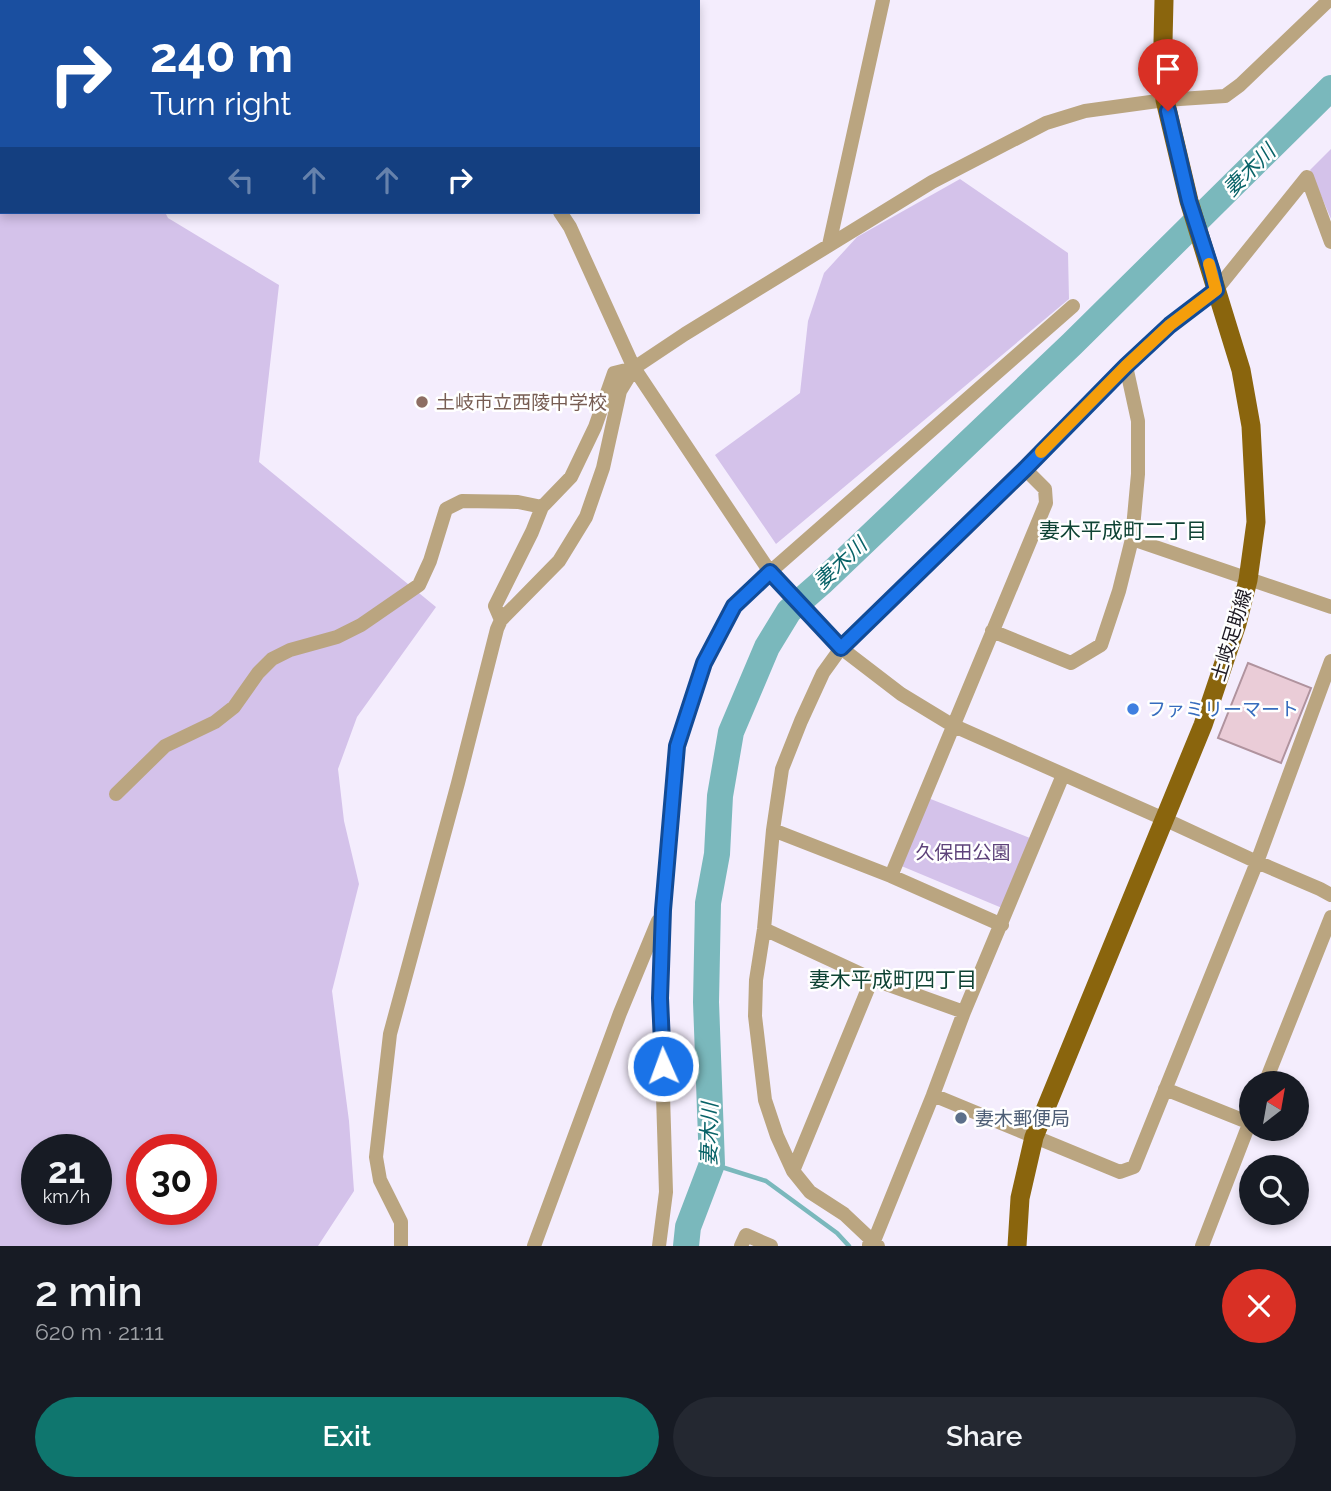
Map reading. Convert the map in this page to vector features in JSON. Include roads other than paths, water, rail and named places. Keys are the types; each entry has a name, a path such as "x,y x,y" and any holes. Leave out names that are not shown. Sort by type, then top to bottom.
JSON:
{"main road":[{"name":"土岐足助線","path":"1017,1246 1020,1198 1034,1138 1207,713 1237,624 1248,580 1256,522 1251,426 1241,370 1189,201 1166,106 1164,0"}],"street":[{"path":"829,245 883,0"},
{"path":"501,620 495,606 542,508 571,477 595,427 614,373 634,368 932,182 1046,123 1085,111 1166,106 1225,96 1329,0"},
{"path":"1063,775 964,1013 873,1244 844,1214 810,1192 793,1171 765,1100 759,1058 755,1016 756,980 764,929 773,830 782,769 801,721 823,673 841,648 1214,281 1307,177 1331,243"},
{"path":"562,214 634,368 770,572 841,648 901,694 952,725 1331,895"},
{"path":"659,1246 666,1192 660,998 663,910 677,746 704,663 734,606 1073,306"},
{"path":"992,631 1071,663 1101,645 1119,591 1132,539 1138,474 1138,421 1126,366"},
{"path":"401,1246 401,1222 380,1180 376,1157 390,1034 497,629 501,620 559,561 586,517 603,468 620,391 634,368"},
{"path":"891,876 1046,503 1045,489 1025,469"},
{"path":"116,794 165,746 215,722 234,707 258,673 272,659 290,650 337,637 361,625 419,585 430,561 446,509 462,500 518,502 542,508"},
{"path":"1132,539 1331,607"},
{"path":"933,1095 1120,1172 1134,1167 1257,862 1331,661"},
{"path":"773,830 891,876 1002,925"},
{"path":"534,1246 620,1013 663,910"},
{"path":"1270,1071 1331,917"},
{"path":"764,929 872,979 964,1013"},
{"path":"793,1171 872,979"},
{"path":"1165,1089 1239,1117"},
{"path":"1202,1246 1242,1141"},
{"path":"741,1246 746,1235 771,1246"}],"waterway":[{"name":"妻木川","path":"686,1246 688,1227 712,1164 706,1002 708,903 717,854 720,796 731,732 767,647 789,611 1072,344 1331,88"},
{"path":"712,1164 766,1181 837,1233 849,1246"}],"place":[{"name":"土岐市立西陵中学校","path":"422,402"},
{"name":"ファミリーマート","path":"1133,709"},
{"name":"妻木郵便局","path":"961,1118"}],"district":[{"name":"妻木平成町二丁目","path":"1123,530"},
{"name":"妻木平成町四丁目","path":"893,979"}],"park label":[{"name":"久保田公園","path":"963,852"}]}
